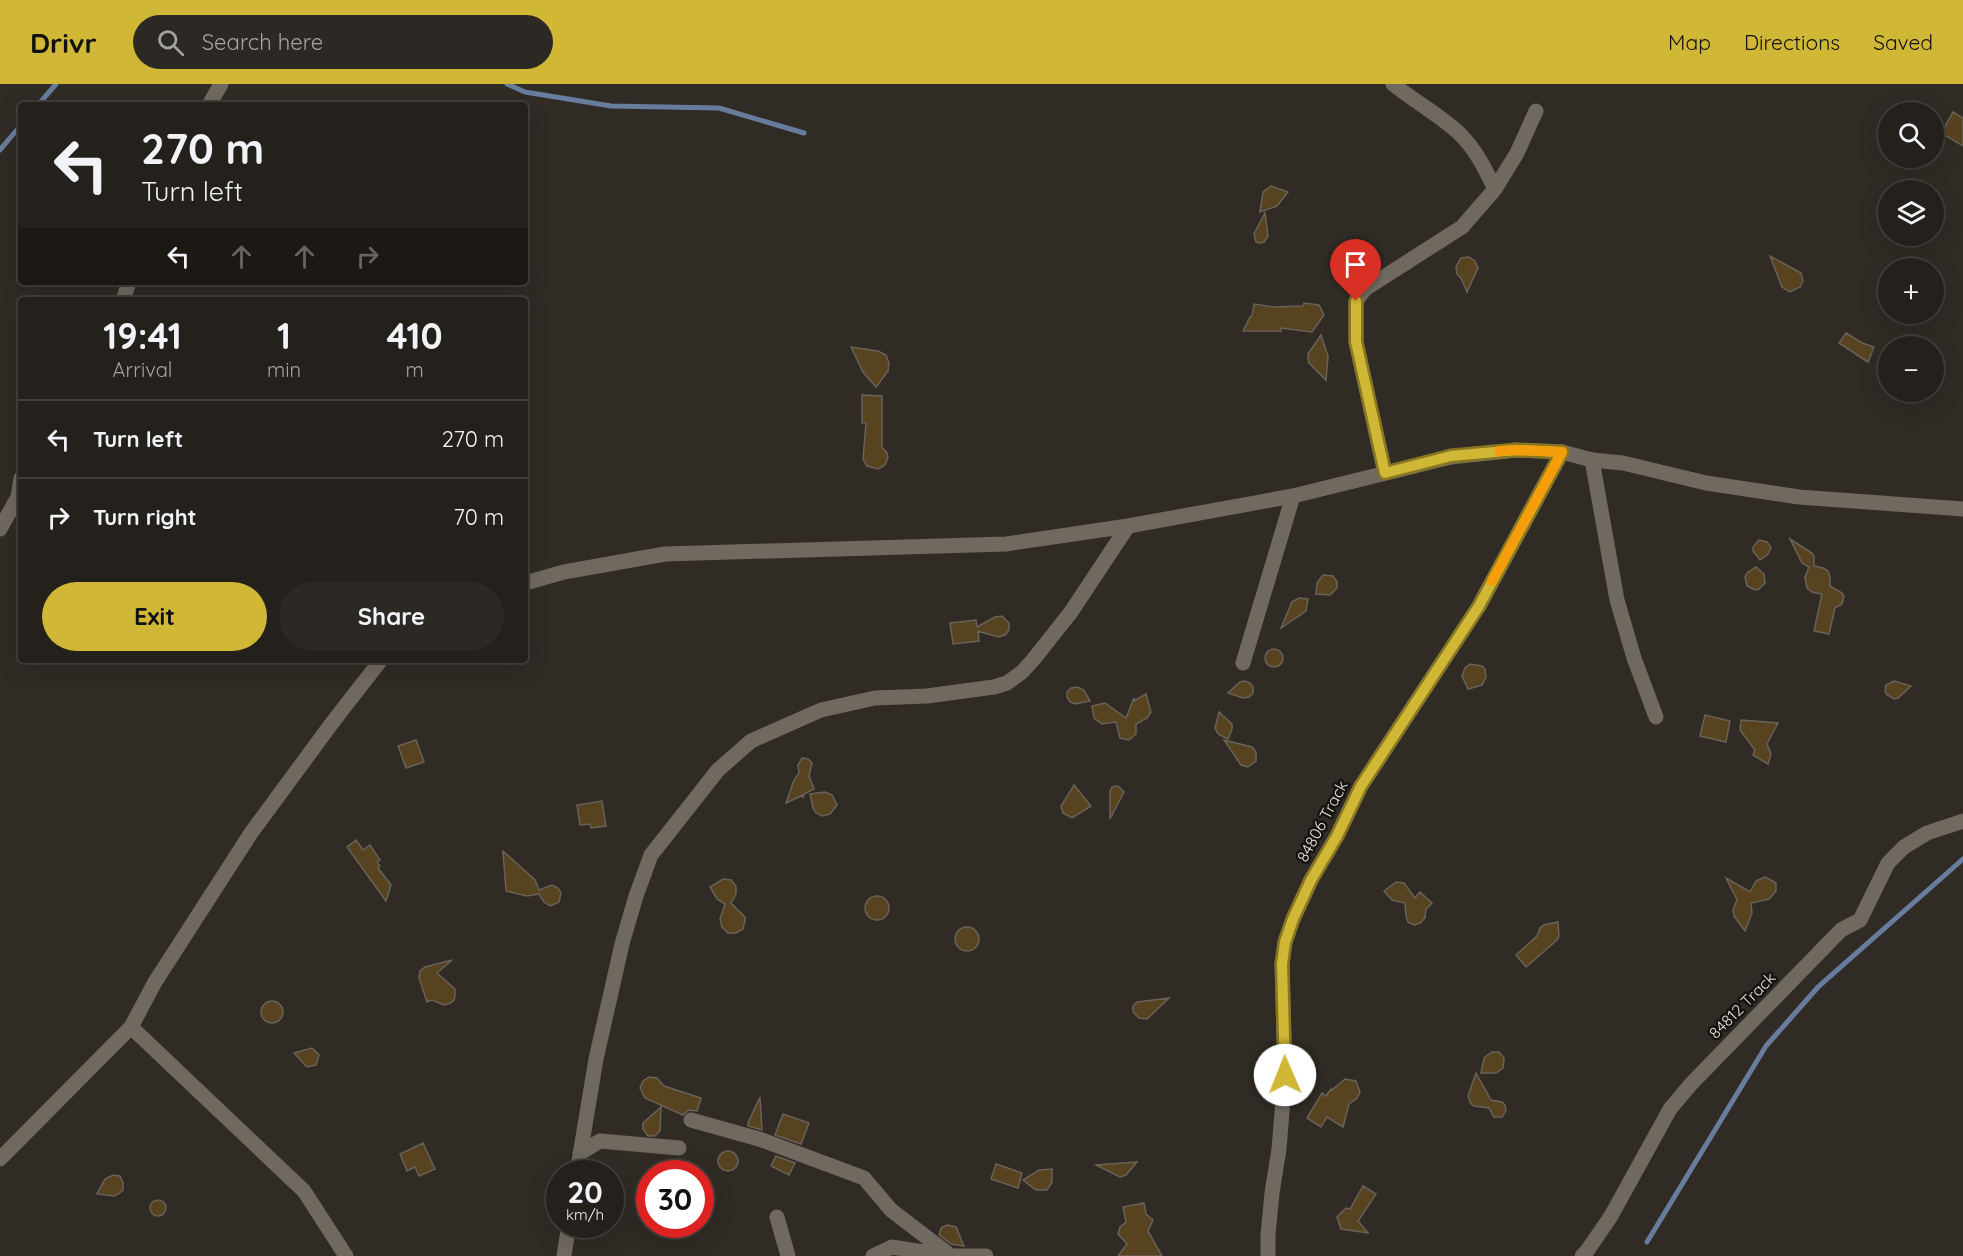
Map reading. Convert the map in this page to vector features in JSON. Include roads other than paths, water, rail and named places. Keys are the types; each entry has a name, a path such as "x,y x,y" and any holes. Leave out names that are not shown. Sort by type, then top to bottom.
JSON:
{"street":[{"path":"211,102 221,84"},
{"path":"1393,84 1461,135 1481,161 1495,189"},
{"path":"1385,473 1356,342 1356,301 1365,289 1462,227 1495,189 1517,153 1536,111"},
{"path":"528,582 564,572 665,554 1006,544 1128,526 1293,496 1451,456 1516,450 1562,452 1592,460 1623,463 1706,483 1799,497 1963,508"},
{"name":"84806 Track","path":"1268,1256 1268,1235 1285,1075 1282,964 1285,942 1293,919 1361,786 1479,606 1562,452"},
{"path":"1592,460 1617,600 1634,658 1656,717"},
{"path":"1243,663 1293,496"},
{"path":"0,529 18,497"},
{"path":"579,1160 596,1059 622,944 636,896 651,855 718,770 752,741 821,710 875,698 927,696 994,687 1007,683 1033,660 1071,612 1128,526"},
{"path":"0,1159 131,1027 155,982 252,833 379,663"},
{"name":"84812 Track","path":"1582,1256 1611,1216 1670,1109 1691,1084 1841,930 1860,920 1888,863 1904,847 1927,833 1963,821"},
{"path":"131,1027 304,1191 346,1256"},
{"path":"691,1120 759,1138 864,1178 891,1210 951,1256"},
{"path":"580,1154 600,1141 680,1148"},
{"path":"777,1217 788,1256"},
{"path":"564,1256 567,1238"},
{"path":"873,1256 892,1247 951,1256 986,1256"}],"waterway":[{"path":"41,102 56,84"},
{"path":"507,84 525,92 611,106 719,108 804,133"},
{"path":"0,150 18,129"},
{"path":"1647,1242 1766,1046 1819,986 1963,859"}]}
